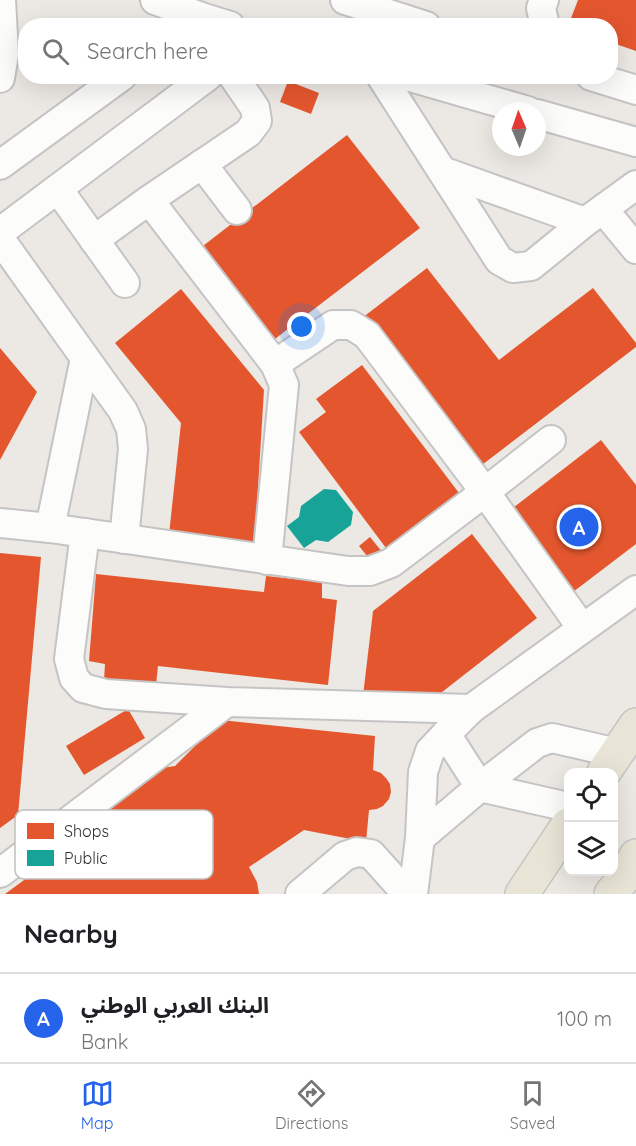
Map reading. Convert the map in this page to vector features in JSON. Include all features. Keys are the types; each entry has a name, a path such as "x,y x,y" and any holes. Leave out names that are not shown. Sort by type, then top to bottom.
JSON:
{"main road":[{"path":"611,763 636,725"},
{"path":"522,894 564,831"}],"street":[{"path":"0,78 4,54 1,0"},
{"path":"155,0 197,18"},
{"path":"543,18 541,8 544,0"},
{"path":"349,1 401,18"},
{"path":"618,72 636,72"},
{"path":"0,165 111,84"},
{"path":"0,232 197,84"},
{"path":"94,240 248,133 257,121 255,108 238,84"},
{"path":"386,84 499,260 513,268 531,266 636,184"},
{"path":"435,84 497,102"},
{"path":"617,84 636,90"},
{"path":"546,117 636,142"},
{"path":"202,164 237,210"},
{"path":"442,171 594,215 636,249"},
{"path":"58,189 125,284"},
{"path":"149,200 275,364 284,385 267,560"},
{"path":"0,239 123,411 131,429 133,449 124,539"},
{"path":"275,364 333,325 351,325 367,335 485,492 582,628"},
{"path":"50,528 85,358"},
{"path":"0,523 50,528 348,572 369,572 391,563 551,440"},
{"path":"85,533 69,659 74,678 83,688 106,694 227,702 471,709"},
{"path":"413,894 420,838 423,772 430,751 471,709 636,590"},
{"path":"84,810 227,702"},
{"path":"446,734 480,787 564,806"},
{"path":"420,838 537,743 552,738 611,763"},
{"path":"306,892 345,856 357,852 371,854 407,894"},
{"path":"0,873 15,862"}],"building: Shops":[{"path":"578,0 636,0 636,51 618,45 618,18 571,18"},
{"path":"287,84 296,84 319,93 311,114 280,102"},
{"path":"347,135 420,228 271,342 199,249"},
{"path":"427,268 499,360 593,288 636,343 636,347 478,468 362,318"},
{"path":"181,289 264,390 254,553 168,544 181,423 115,343"},
{"path":"0,348 37,392 0,460"},
{"path":"362,365 462,497 389,552 299,432 326,412 316,399"},
{"path":"601,440 636,485 636,544 573,592 509,511"},
{"path":"472,534 537,618 428,703 363,696 373,611"},
{"path":"370,537 383,553 372,562 359,546"},
{"path":"0,553 41,557 18,810 15,810 15,817 0,828"},
{"path":"96,574 264,592 266,576 322,582 322,598 337,600 328,685 158,666 156,685 104,680 105,664 89,661"},
{"path":"128,709 145,738 84,775 66,746"},
{"path":"221,720 375,736 373,770 386,778 391,792 383,806 369,810 366,842 304,830 249,867 257,882 259,894 5,894 25,879 213,879 213,810 103,810 161,768 175,766"}],"building: Public":[{"path":"324,489 336,490 353,512 351,525 328,542 316,540 304,548 287,526 299,517 301,506"}],"place":[{"name":"البنك العربي الوطني","path":"579,527"}]}
